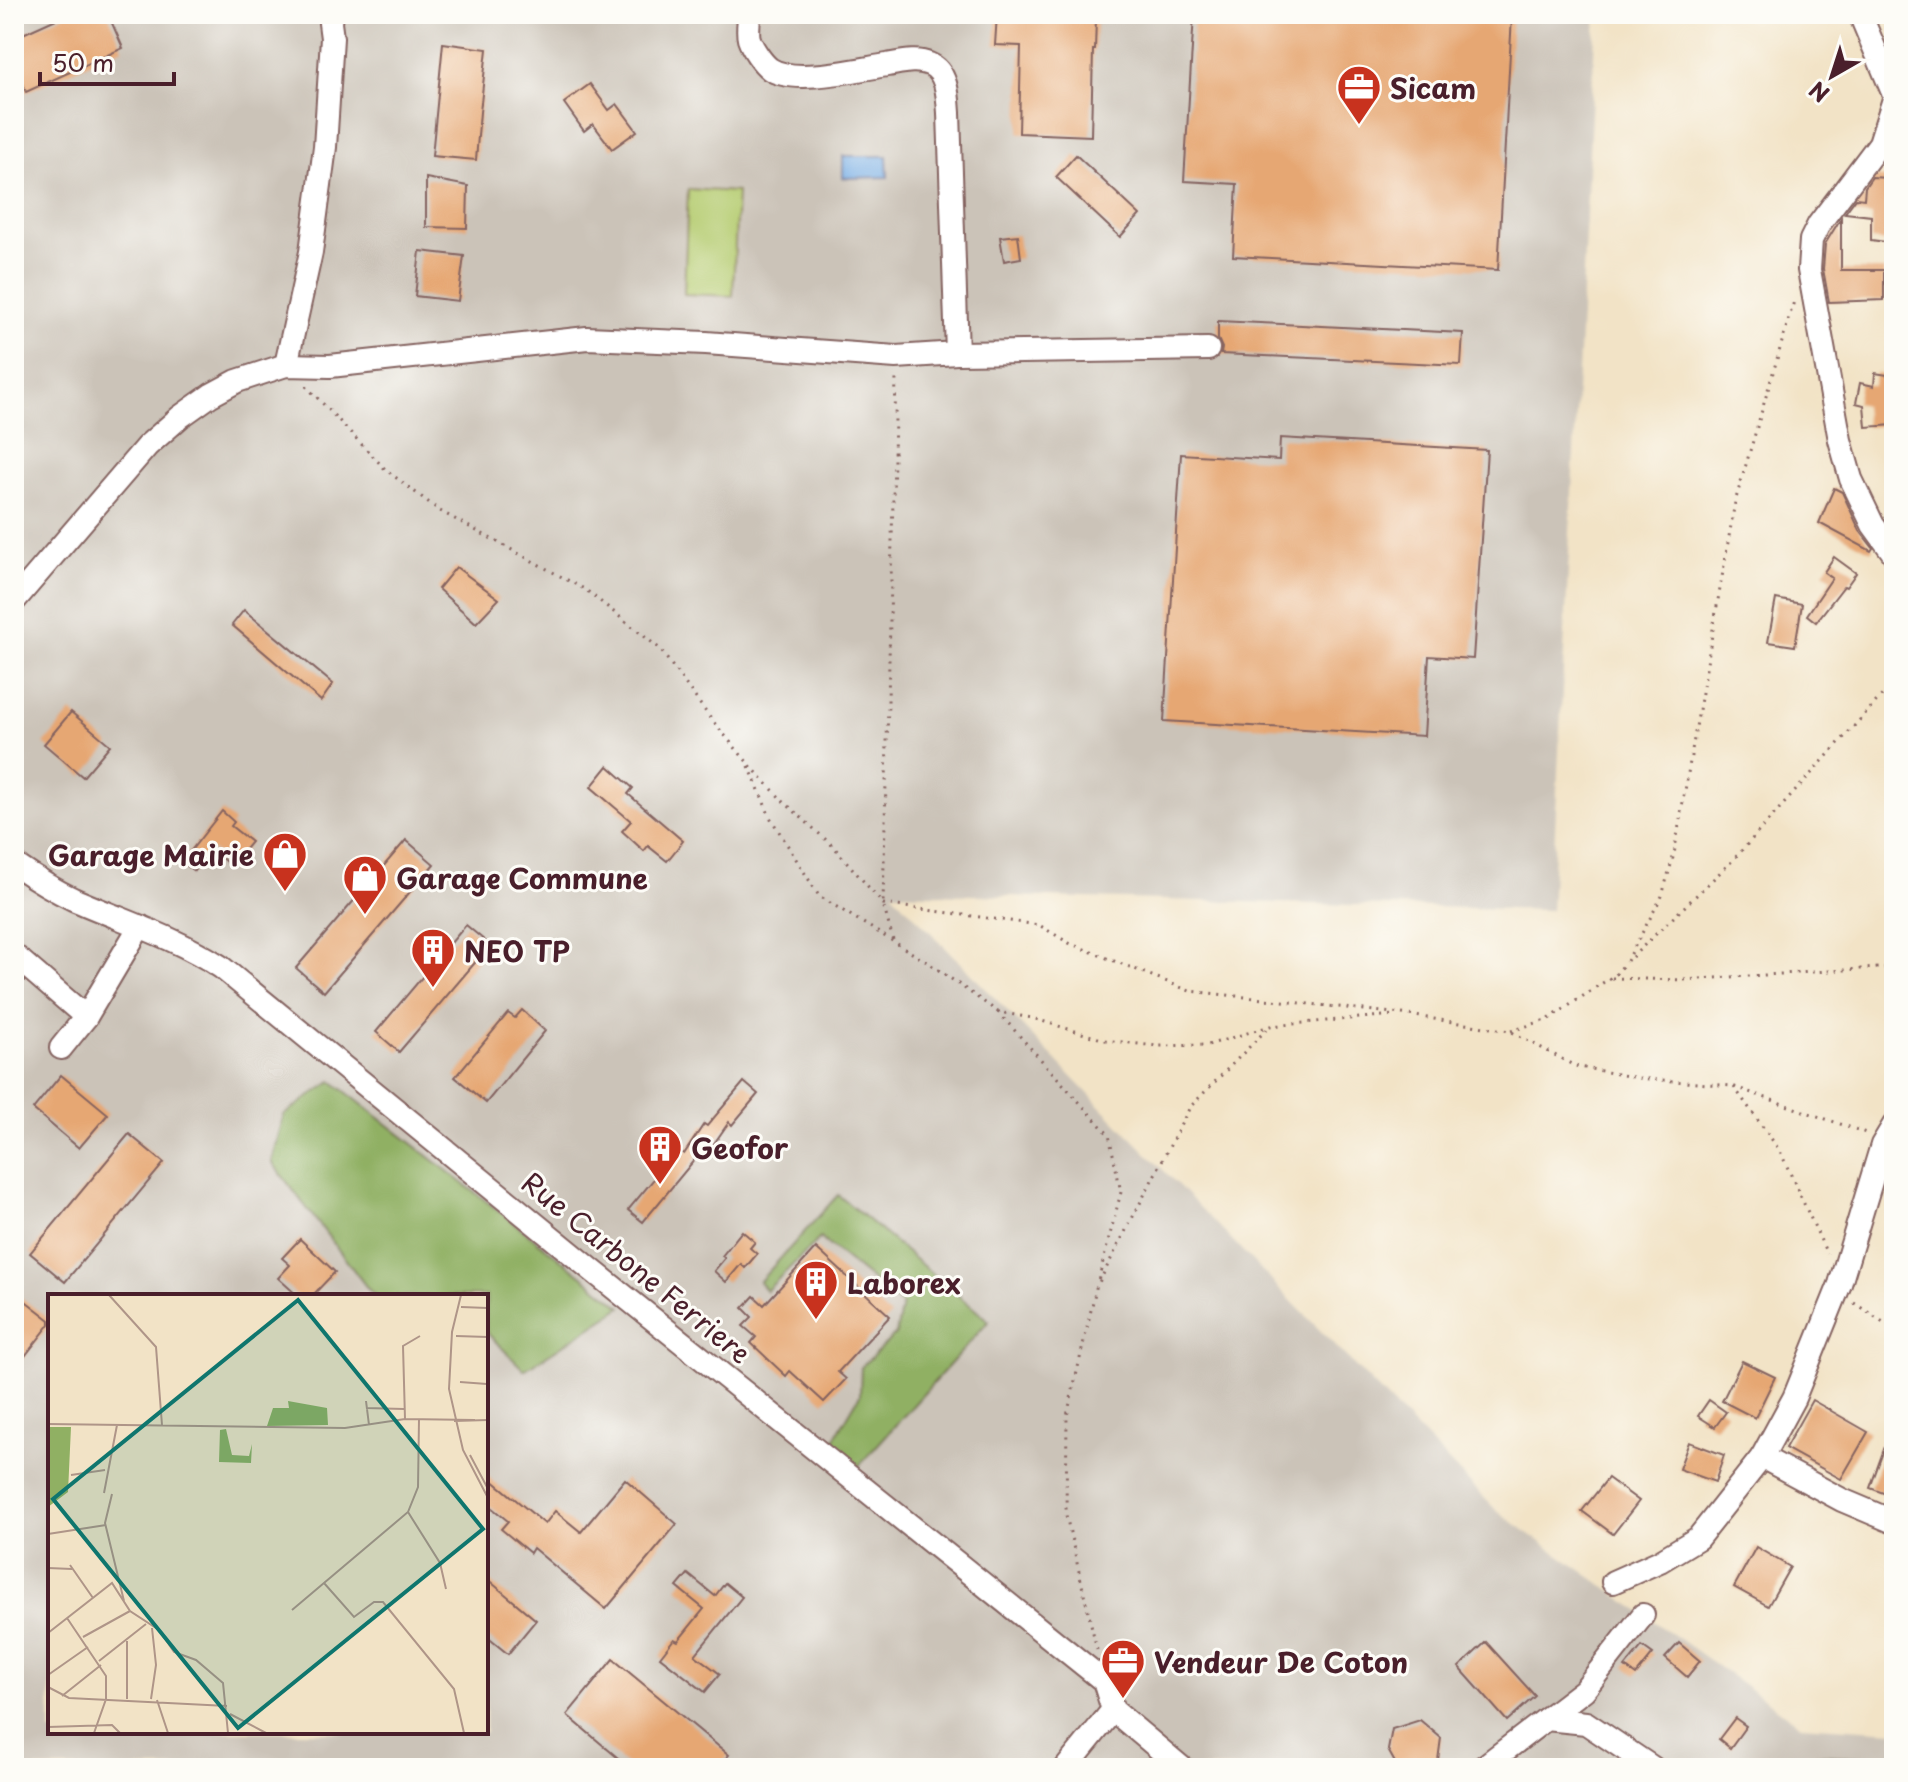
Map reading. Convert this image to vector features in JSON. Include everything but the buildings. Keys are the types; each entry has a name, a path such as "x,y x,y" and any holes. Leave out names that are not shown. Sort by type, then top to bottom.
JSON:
{"street":[{"path":"286,365 311,252 325,147 331,14"},
{"path":"749,14 748,37 759,56 771,69 790,76 914,61 932,64 942,75 949,113 957,353"},
{"path":"1860,14 1894,97 1887,149 1819,224 1811,240 1809,270 1840,440 1851,479 1873,525 1894,554"},
{"path":"14,601 147,446 180,417 237,381 286,365 330,366 587,338 896,357 957,353 1208,349"},
{"name":"Rue Carbone Ferriere","path":"14,864 72,898 202,955 265,1001 593,1271 1104,1681 1113,1710 1182,1768"},
{"path":"61,1048 86,1017 140,926"},
{"path":"14,955 86,1017"},
{"path":"1613,1582 1660,1561 1698,1538 1762,1457 1794,1398 1840,1284 1889,1132"},
{"path":"1762,1457 1842,1500 1894,1522"},
{"path":"1482,1768 1584,1690 1643,1615"},
{"path":"1066,1768 1113,1710"},
{"path":"1546,1719 1586,1723 1653,1768"}],"path":[{"path":"1627,961 1662,896 1674,854 1735,502 1794,299"},
{"path":"893,941 883,904 896,357"},
{"path":"286,365 386,470 429,503 586,590 659,648 748,763 783,801 834,847 883,904 1039,925 1069,943 1190,991 1402,1014 1510,1031 1575,1066 1638,1078 1732,1086 1889,1132"},
{"path":"1510,1031 1549,1019 1616,974 1733,860 1894,682"},
{"path":"748,763 770,817 819,896 930,964 998,1012 1109,1135 1121,1192 1067,1416 1066,1515 1097,1651"},
{"path":"1608,978 1683,980 1894,967"},
{"path":"998,1012 1032,1018 1105,1040 1156,1046 1208,1045 1270,1026 1402,1014"},
{"path":"1096,1288 1190,1107 1270,1026"},
{"path":"1732,1086 1780,1151 1840,1284 1855,1304 1894,1329"}],"shaded area":[{"path":"14,14 1596,14 1551,910 892,893 1497,1511 1801,1725 1894,1731 1894,1768 14,1768"}],"green space":[{"path":"688,189 737,192 733,296 684,294"},
{"path":"332,1081 622,1307 524,1370 488,1334 488,1294 373,1294 272,1162 284,1115"},
{"path":"838,1195 989,1321 856,1469 829,1448 860,1395 861,1367 896,1334 902,1305 820,1238 766,1291 759,1282"},
{"path":"1811,1755 1894,1759 1894,1768 1799,1768"}],"water":[{"path":"843,156 887,156 888,177 843,178"}],"place":[{"name":"Sicam","path":"1359,126"},
{"name":"Garage Mairie","path":"285,893"},
{"name":"Garage Commune","path":"365,916"},
{"name":"NEO TP","path":"433,989"},
{"name":"Geofor","path":"660,1186"},
{"name":"Laborex","path":"816,1321"},
{"name":"Vendeur De Coton","path":"1123,1700"}]}
